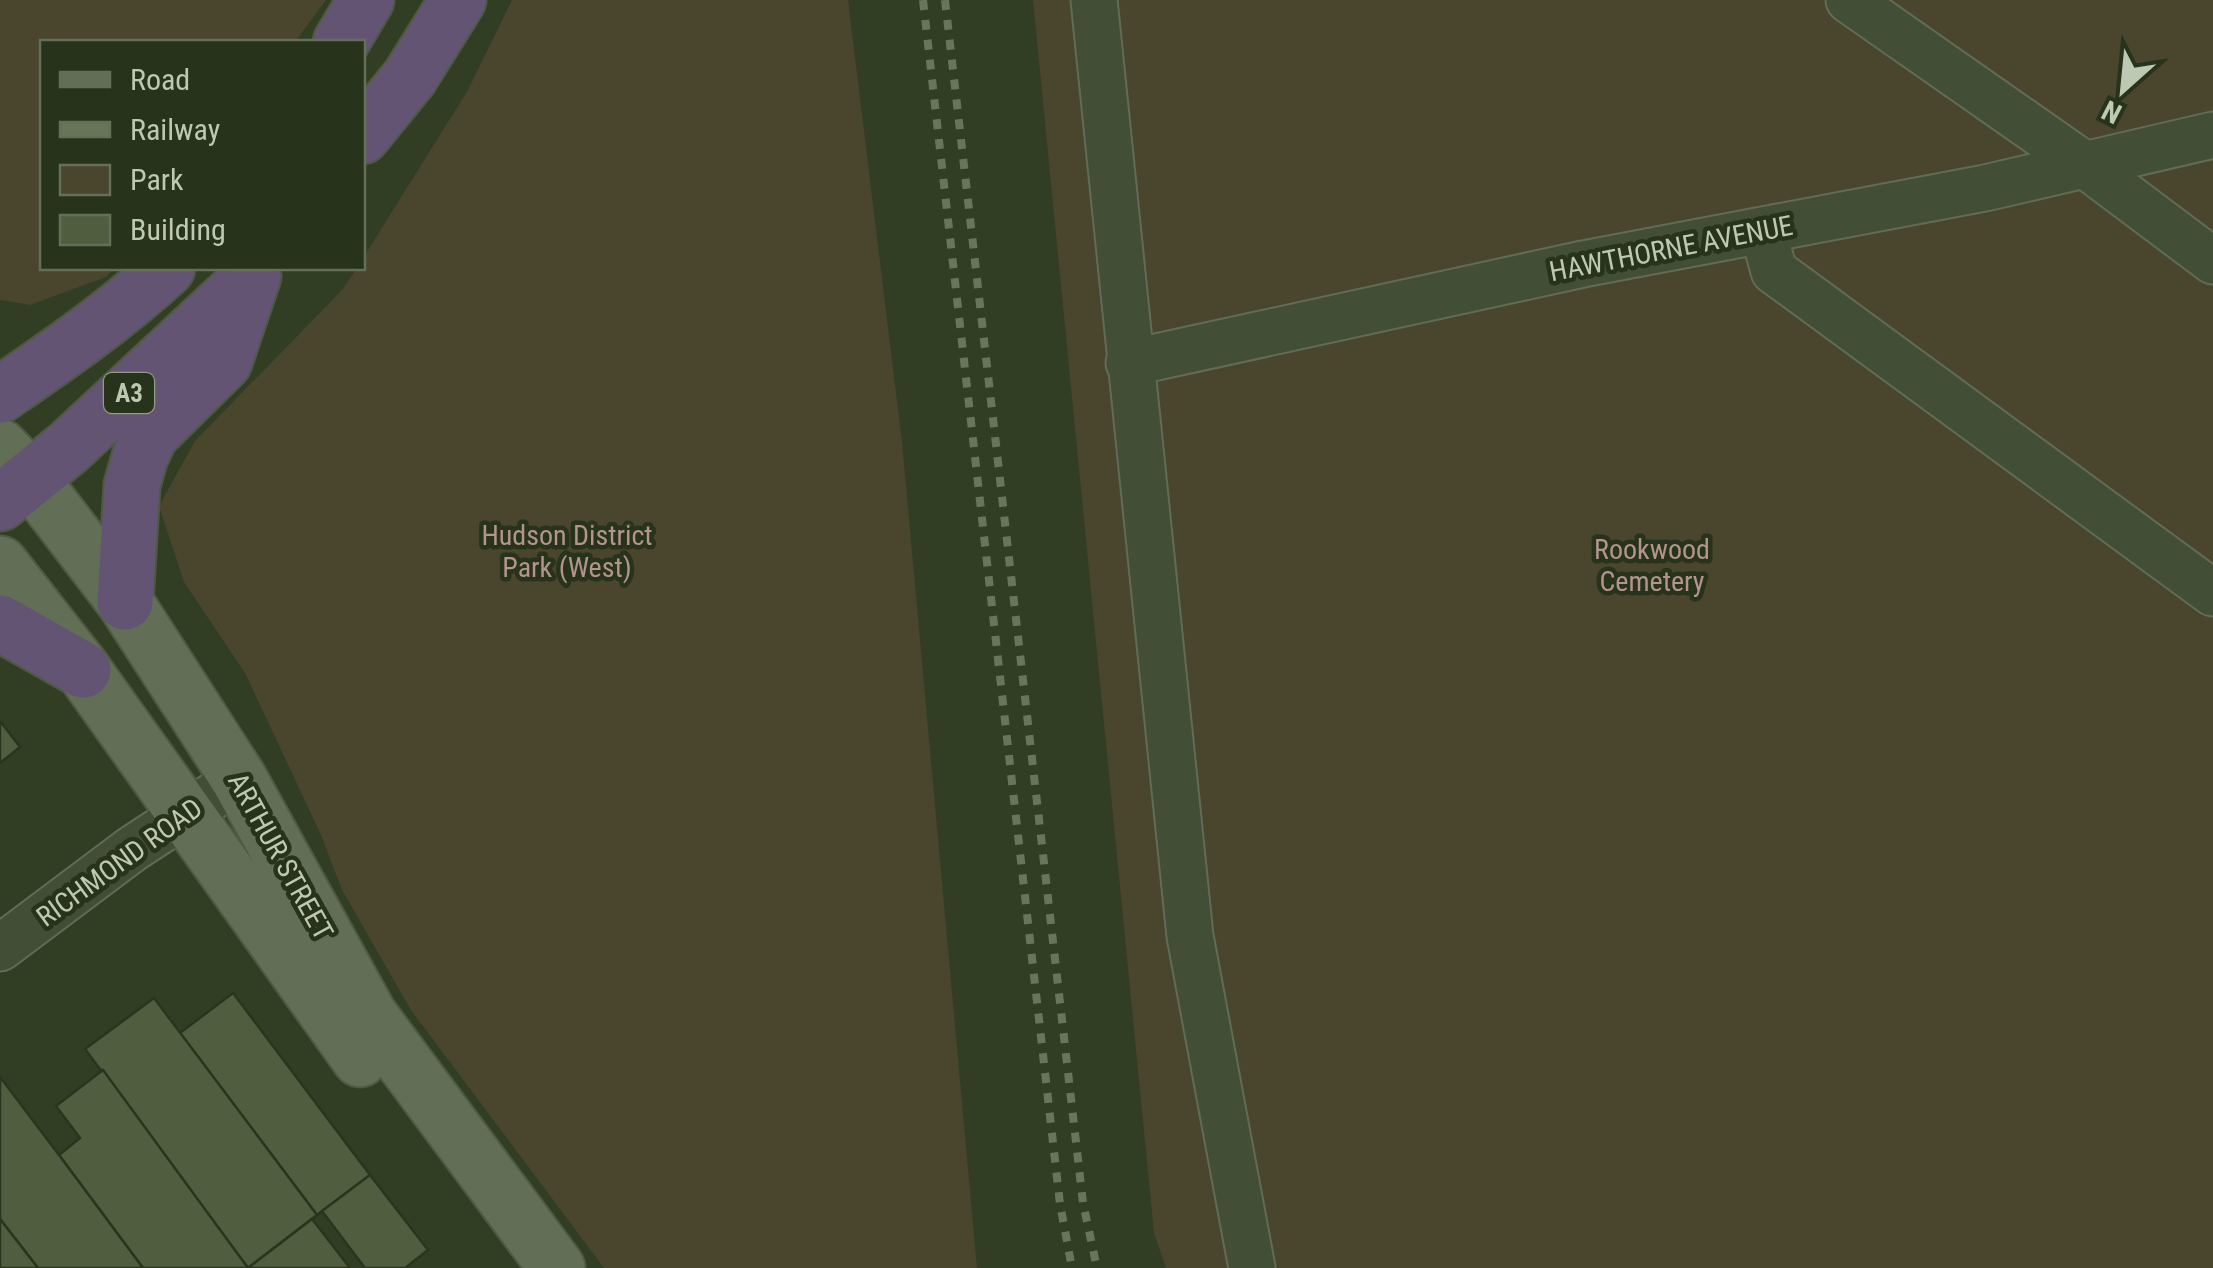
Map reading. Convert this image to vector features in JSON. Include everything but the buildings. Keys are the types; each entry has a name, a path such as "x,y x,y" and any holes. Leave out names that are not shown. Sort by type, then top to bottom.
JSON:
{"highway":[{"path":"342,40 366,0"},
{"path":"365,132 410,76 458,0"},
{"name":"A3","path":"0,395 134,299 165,270"},
{"path":"125,602 132,485 140,456 150,434 224,362 256,272"},
{"name":"A3","path":"10,476 138,386 256,272"},
{"path":"0,342 81,339"},
{"path":"0,623 82,670"}],"main road":[{"name":"ARTHUR STREET","path":"10,476 125,602 239,778 370,1015 556,1268"},
{"name":"ARTHUR STREET","path":"0,564 82,670 514,1268"}],"street":[{"path":"1094,0 1190,936 1252,1268"},
{"path":"1849,0 2084,164 2213,262"},
{"name":"HAWTHORNE AVENUE","path":"1129,364 1584,264 1985,188 2213,135"},
{"path":"1763,231 1774,271 2213,592"},
{"name":"RICHMOND ROAD","path":"0,948 184,812 239,778"}],"green space":[{"path":"0,0 326,0 296,40 40,40 40,270 112,270 106,277 30,305 0,300"},
{"name":"Hudson District Park (West)","path":"512,0 848,0 902,442 977,1268 604,1268 411,1010 342,890 321,835 245,673 184,582 159,506 195,441 343,289 356,270 365,270 365,255 468,90"},
{"name":"Rookwood Cemetery","path":"1033,0 2213,0 2213,1268 1166,1268 1154,1233"}],"railway":[{"path":"923,0 1060,1204 1072,1268"},
{"path":"945,0 1083,1203 1097,1268"}]}
